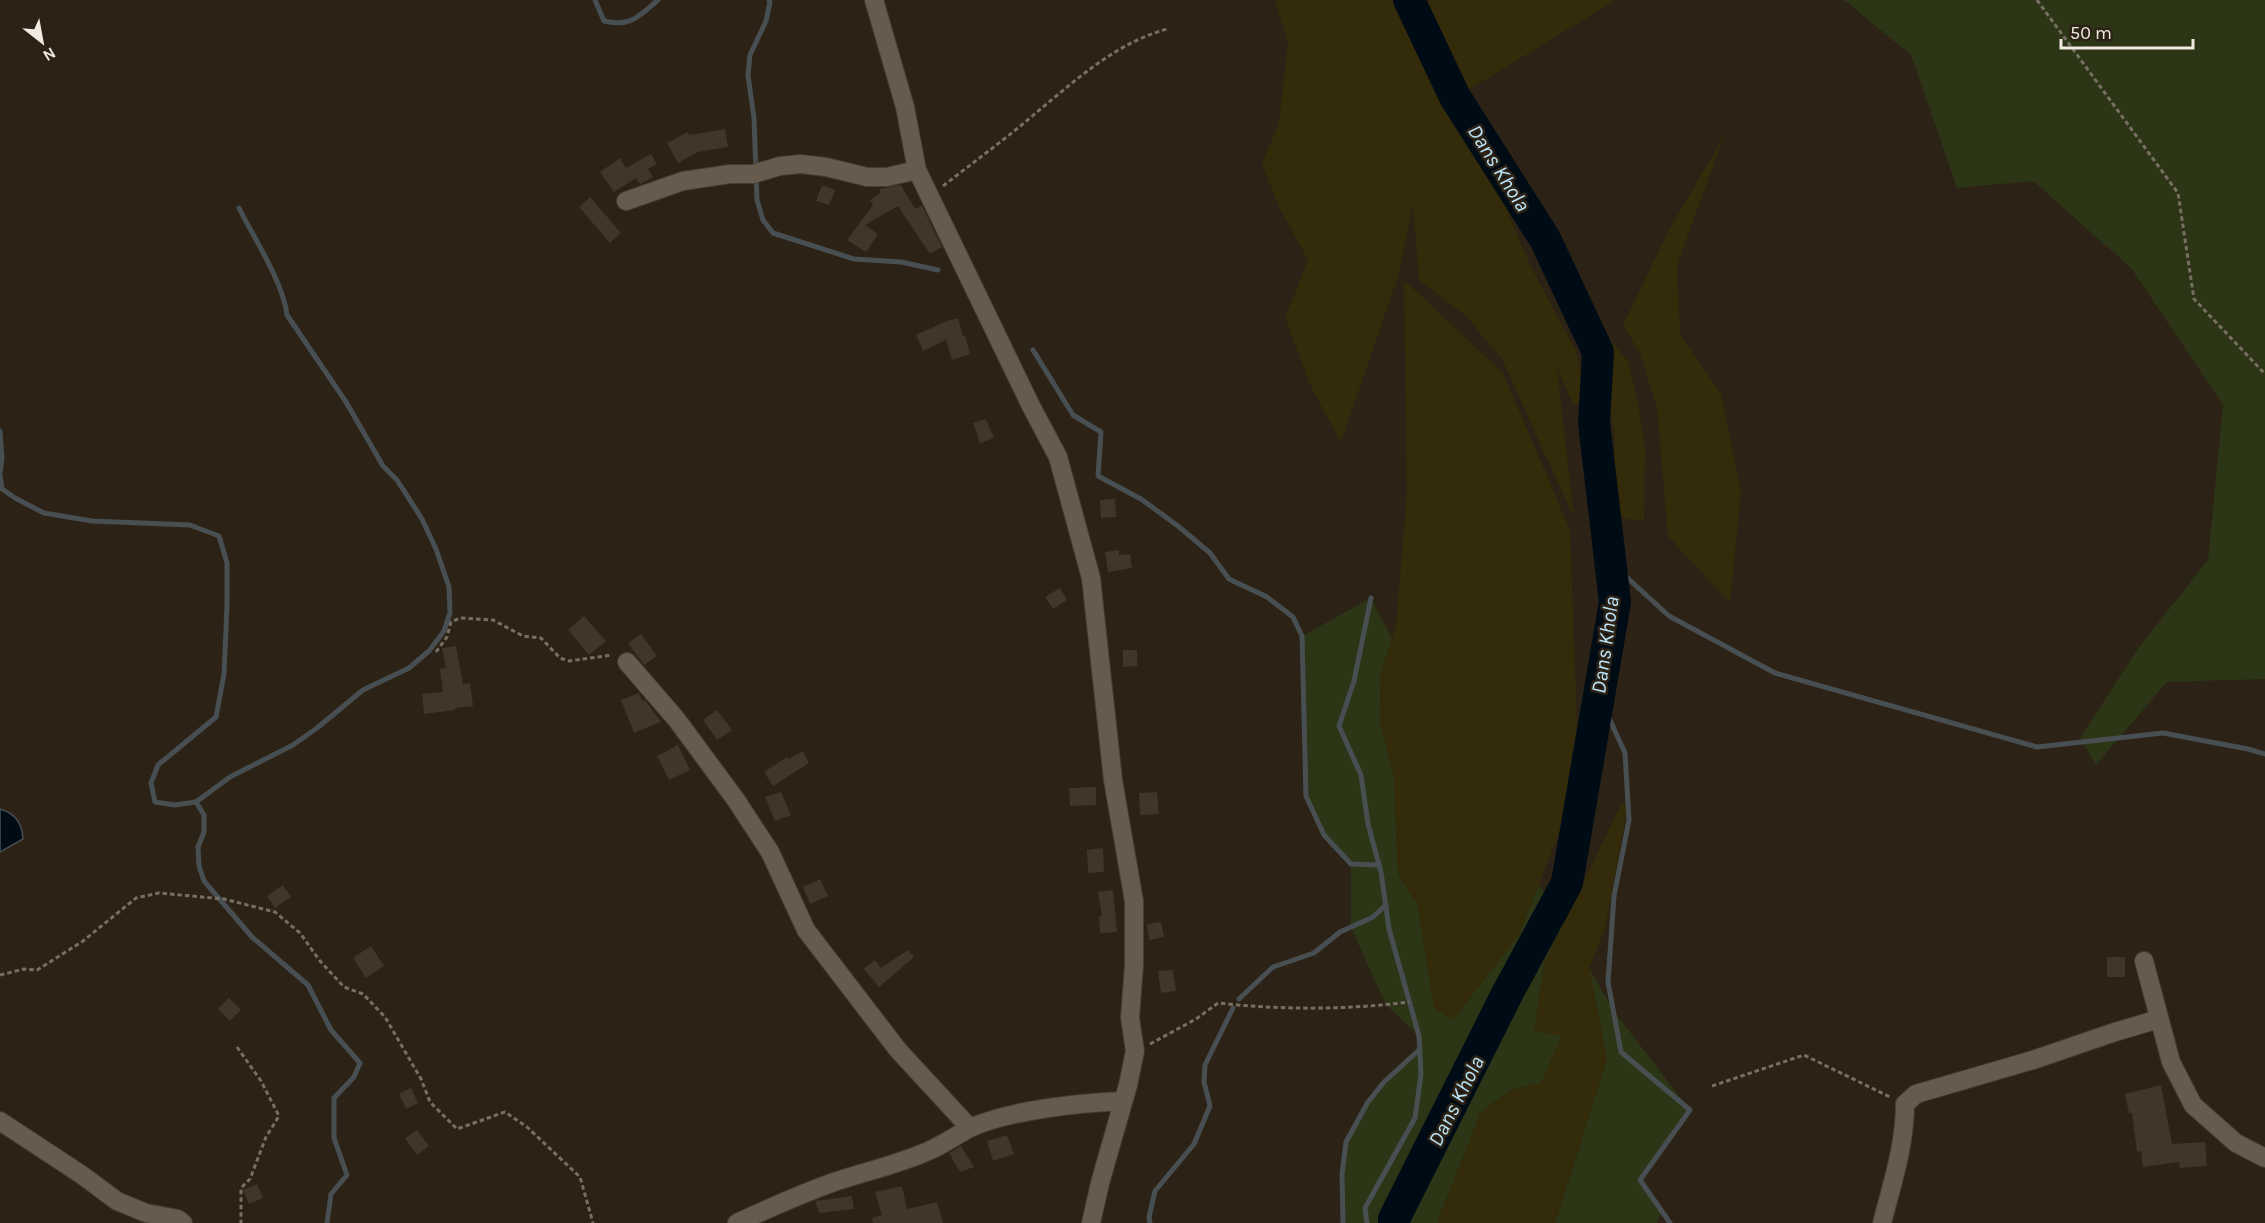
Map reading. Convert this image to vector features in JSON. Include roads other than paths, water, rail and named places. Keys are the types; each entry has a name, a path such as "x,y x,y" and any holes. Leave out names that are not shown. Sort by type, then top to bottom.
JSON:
{"street":[{"path":"874,0 905,107 917,170 1058,457 1091,578 1113,780 1134,901 1134,965 1130,1018 1135,1051 1091,1223"},
{"path":"626,201 682,182 730,174 753,174 780,166 809,165 867,177 887,177 917,170"},
{"path":"627,662 677,720 736,800 770,852 806,930 898,1050 970,1128"},
{"path":"2144,961 2171,1062 2193,1106 2236,1143 2265,1158"},
{"path":"1882,1223 1905,1125 1905,1104 1916,1094 2033,1060 2159,1019"},
{"path":"737,1223 777,1204 927,1152 970,1128 988,1122 1038,1110 1123,1101"},
{"path":"0,1120 117,1201 146,1213 178,1219 183,1223"}],"waterway":[{"path":"595,0 604,21 613,23 634,19 658,0"},
{"path":"769,0 766,21 750,55 748,75 754,118 757,200 763,220 773,233 854,259 901,262 938,270"},
{"name":"Dans Khola","path":"1394,1223 1507,994 1567,883 1615,602 1594,423 1598,352 1545,239 1455,97 1409,0"},
{"path":"196,802 230,777 293,745 363,690 409,668 429,651 444,631 450,613 449,587 436,549 422,519 397,480 383,466 346,402 287,315 274,275 239,208"},
{"path":"1033,350 1073,415 1101,432 1098,476 1141,499 1178,526 1210,553 1229,579 1267,597 1293,617 1302,636 1306,796 1324,835 1351,864 1379,865"},
{"path":"0,431 2,459 0,473"},
{"path":"0,476 2,489 44,513 92,521 190,525 219,536 227,563 227,606 224,674 216,717 158,765 151,783 155,802 175,805 196,802 204,815 204,832 198,847 199,866 204,881 252,937 308,985 331,1030 360,1063 354,1077 334,1098 334,1138 347,1175 331,1194 327,1223"},
{"path":"1610,562 1669,616 1775,673 2037,747 2163,733 2265,754"},
{"path":"1367,1223 1365,1208 1415,1118 1421,1074 1419,1036 1389,929 1381,872 1368,824 1361,775 1339,726 1354,681 1371,598"},
{"path":"1599,696 1625,753 1629,820 1614,896 1608,982 1621,1052 1690,1110 1640,1180 1670,1223"},
{"path":"1239,999 1273,967 1314,953 1340,932 1373,917 1386,905"},
{"path":"1150,1223 1149,1217 1155,1191 1194,1144 1210,1106 1204,1082 1205,1065 1233,1008"},
{"path":"1343,1223 1342,1174 1346,1142 1368,1102 1384,1082 1419,1050"}]}
